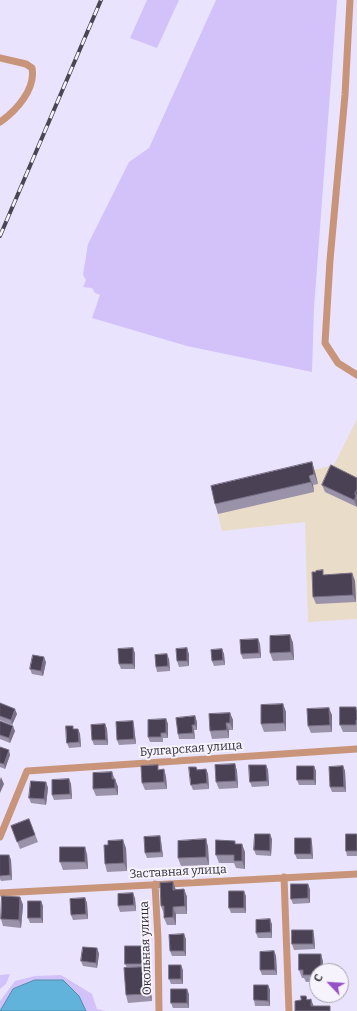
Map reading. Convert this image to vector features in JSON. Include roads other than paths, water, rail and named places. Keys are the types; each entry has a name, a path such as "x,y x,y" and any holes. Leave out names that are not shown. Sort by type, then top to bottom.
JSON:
{"street":[{"path":"350,0 345,95 330,260 325,344 338,363 357,375"},
{"path":"0,58 26,64 32,68 33,73 30,85 23,99 10,115 0,122"},
{"name":"Булгарская улица","path":"0,837 27,771 357,749"},
{"name":"Заставная улица","path":"0,893 357,874"},
{"path":"284,877 289,1011"},
{"name":"Окольная улица","path":"155,884 158,939 159,1011"}],"water":[{"path":"35,980 63,980 79,996 86,1011 0,1011 13,989"}],"railway":[{"path":"0,236 101,0"}]}
